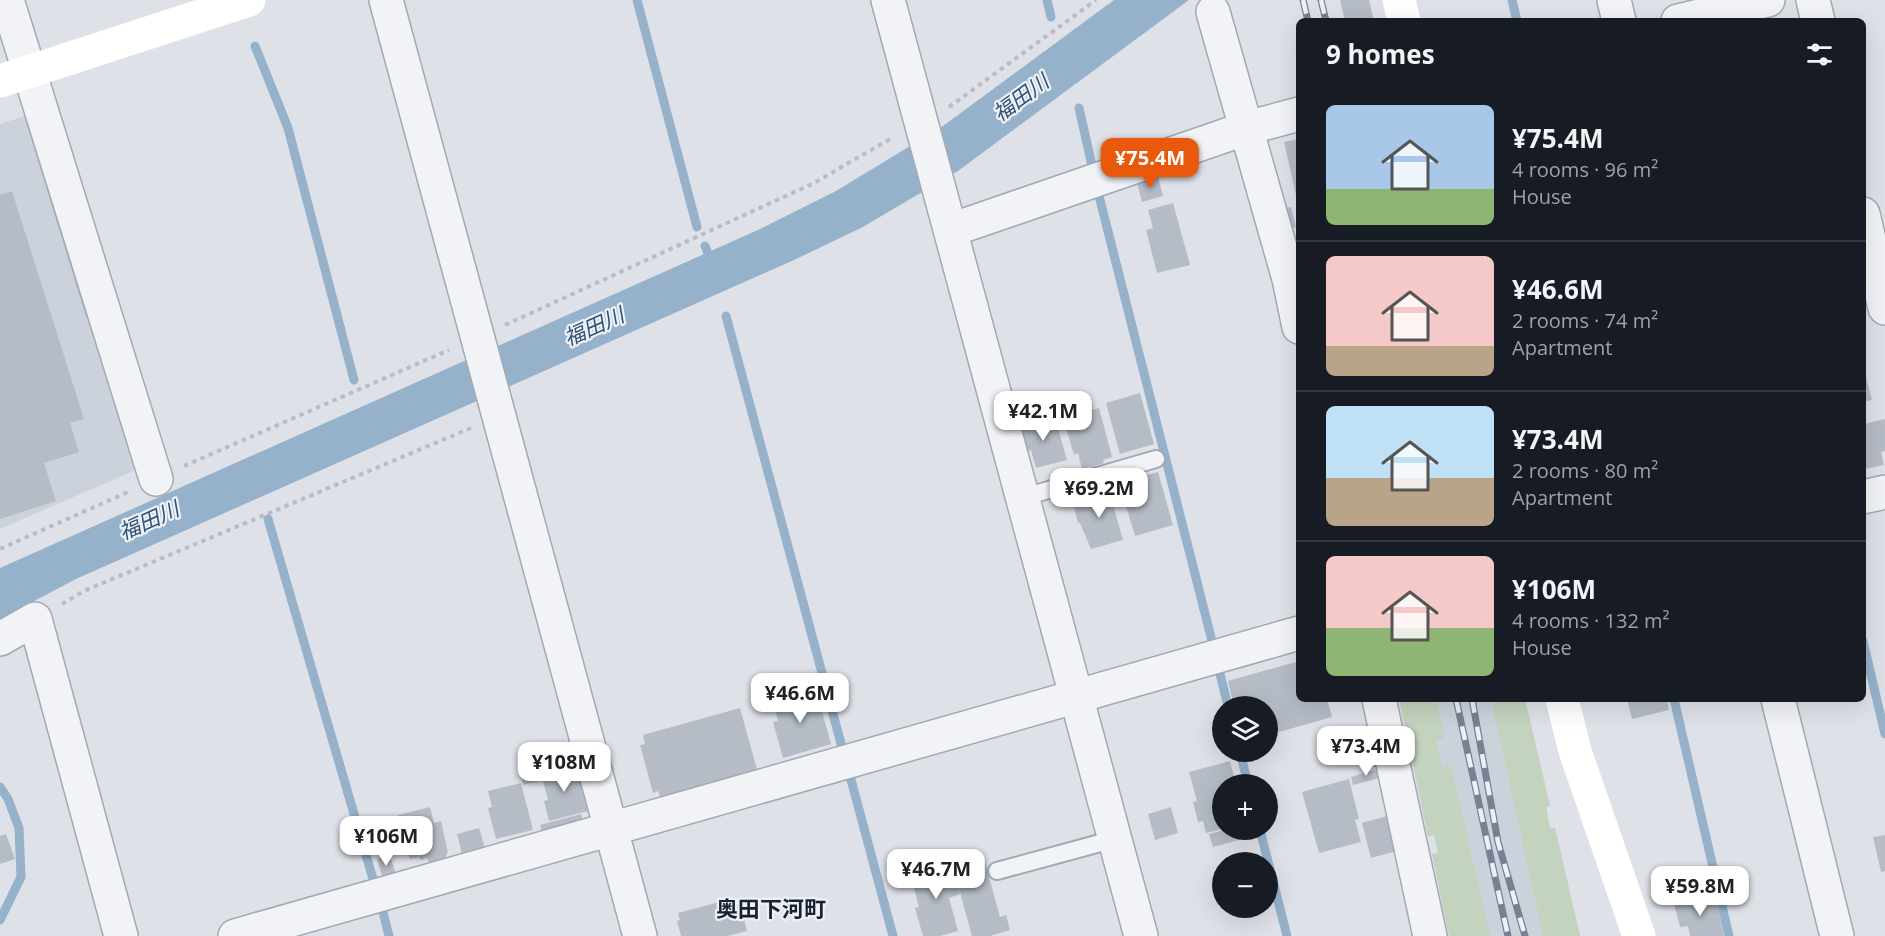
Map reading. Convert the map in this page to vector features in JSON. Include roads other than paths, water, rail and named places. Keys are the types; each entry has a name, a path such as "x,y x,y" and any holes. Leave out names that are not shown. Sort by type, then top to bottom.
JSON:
{"street":[{"path":"7,0 15,76 156,479"},
{"path":"15,76 249,0"},
{"path":"386,0 640,936"},
{"path":"888,0 1141,936"},
{"path":"1399,0 1403,18"},
{"path":"1614,0 1618,18"},
{"path":"1691,18 1768,0"},
{"path":"1813,0 1817,18"},
{"path":"1213,12 1289,279 1296,313"},
{"path":"951,230 1247,128 1296,115"},
{"path":"1866,227 1885,308"},
{"path":"1866,496 1885,492"},
{"path":"0,639 35,619 121,936"},
{"path":"235,936 1296,634"},
{"path":"1380,702 1430,936"},
{"path":"1563,702 1575,751 1639,936"},
{"path":"1779,702 1837,936"}],"lane":[{"path":"1024,497 1156,459"},
{"path":"997,871 1115,839"}],"water":[{"name":"福田川","path":"1114,0 1189,0 958,171 861,228 794,260 76,579 0,619 0,568 758,230 836,191 943,126"}],"waterway":[{"path":"637,0 697,227"},
{"path":"1047,0 1051,17"},
{"path":"1512,0 1516,18"},
{"path":"255,46 288,128 354,380"},
{"path":"1079,108 1093,170"},
{"path":"1098,192 1213,645"},
{"path":"705,246 712,263"},
{"path":"726,316 843,751"},
{"path":"268,519 373,879"},
{"path":"1866,654 1885,734"},
{"path":"1219,670 1226,696"},
{"path":"1675,702 1729,936"},
{"path":"1242,762 1246,774"},
{"path":"850,776 893,936"},
{"path":"0,787 8,799 19,828 21,877 0,920"},
{"path":"1263,840 1287,936"},
{"path":"382,908 389,936"}],"railway":[{"path":"1303,0 1307,18"},
{"path":"1321,0 1325,18"},
{"path":"1457,702 1508,936"},
{"path":"1473,702 1498,842 1525,936"}],"district":[{"name":"奥田下河町","path":"771,909"}]}
